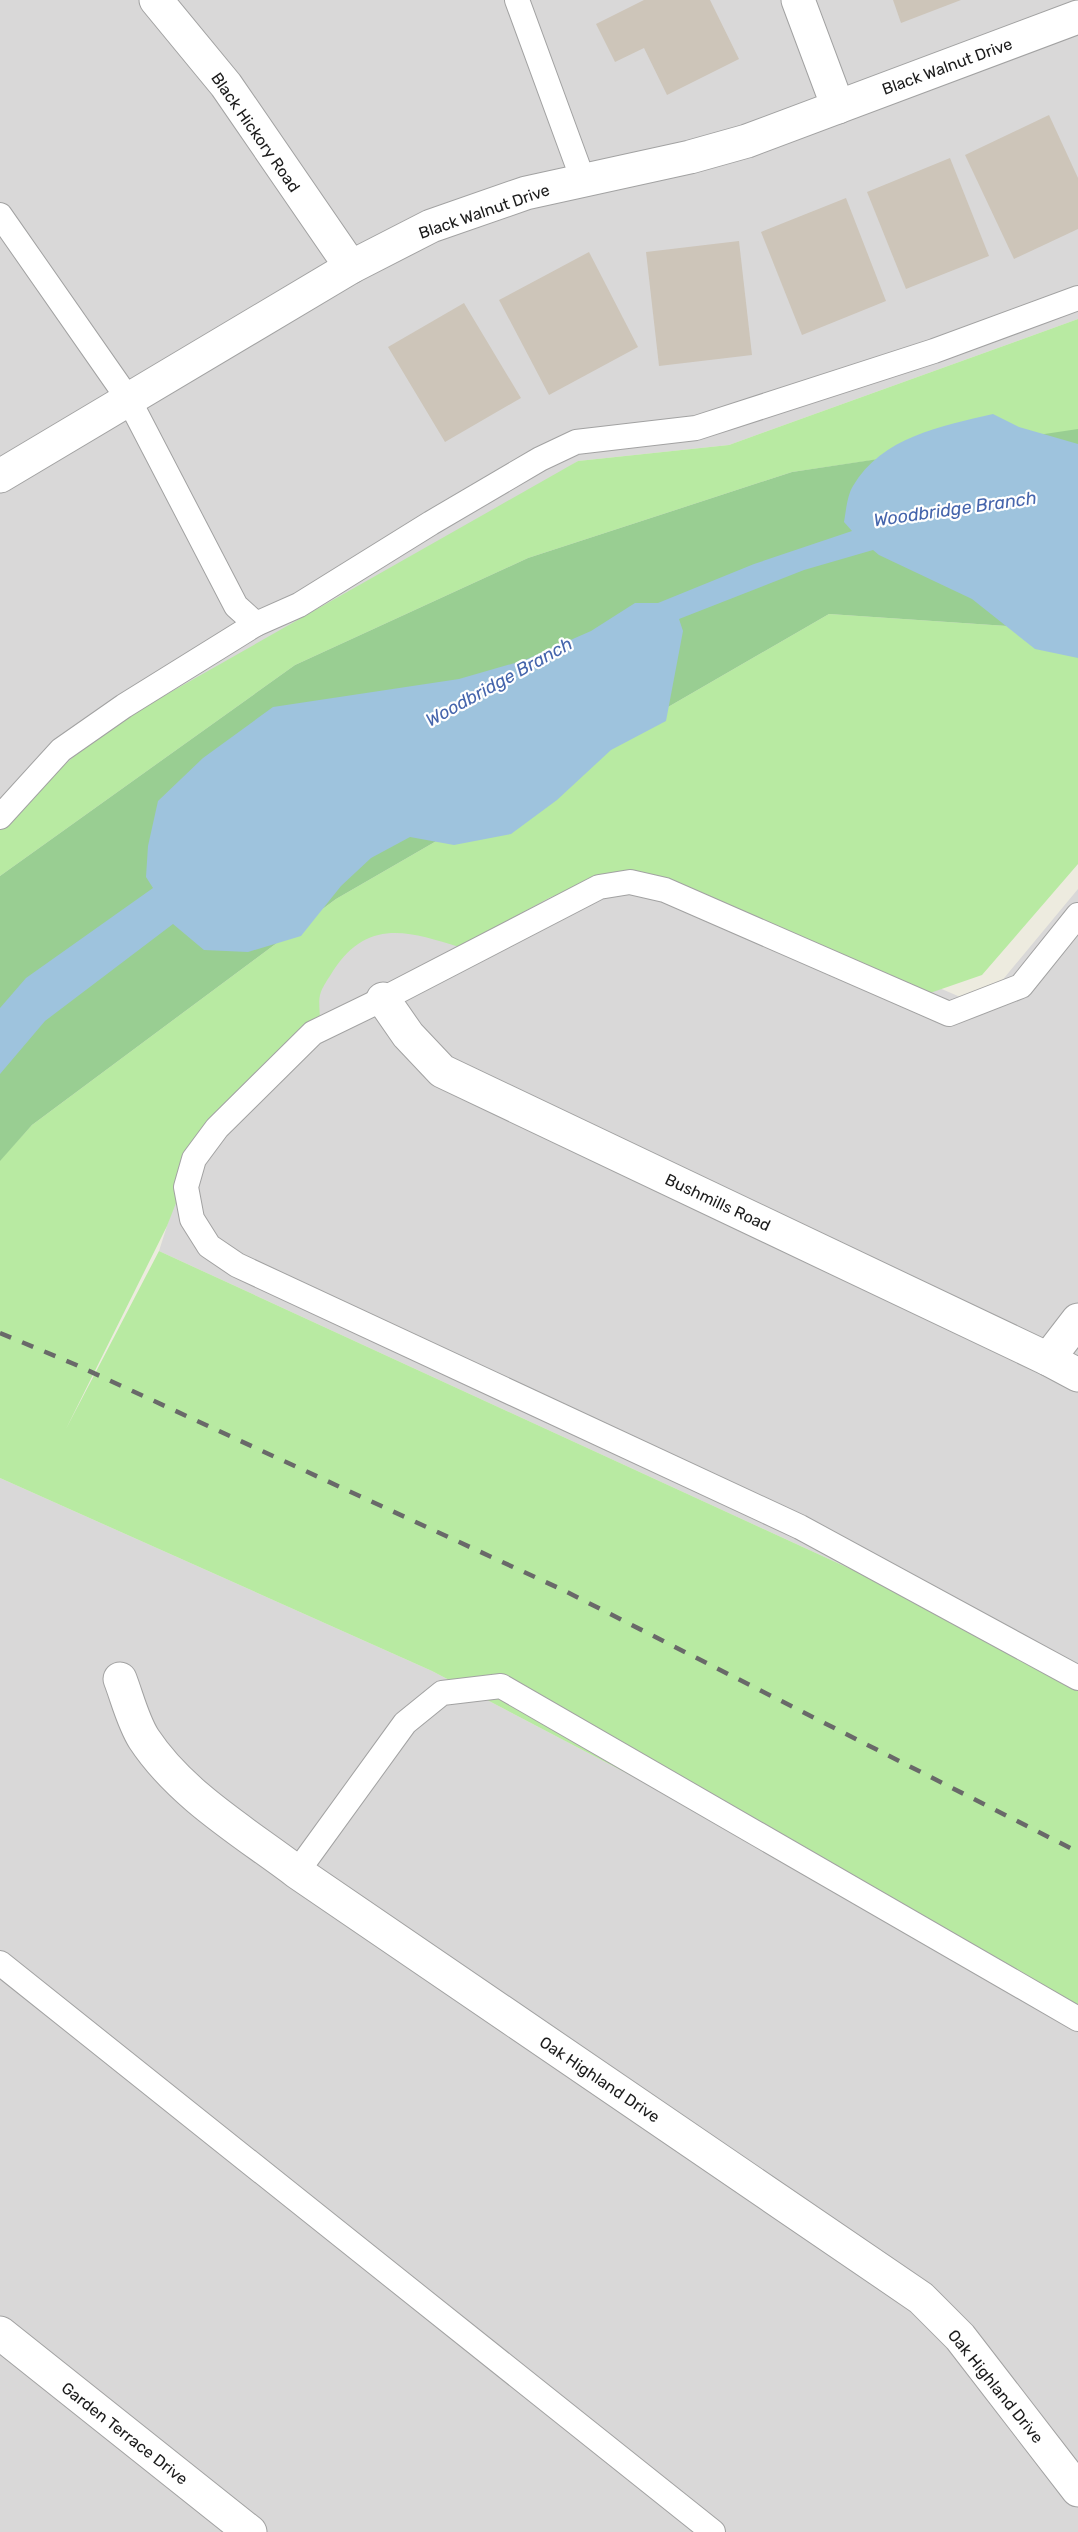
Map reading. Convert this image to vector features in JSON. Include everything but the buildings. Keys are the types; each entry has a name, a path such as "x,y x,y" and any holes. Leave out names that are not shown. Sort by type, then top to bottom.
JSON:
{"street":[{"name":"Black Hickory Road","path":"156,0 226,85 351,267"},
{"path":"798,0 838,107"},
{"name":"Black Walnut Drive","path":"0,476 351,267 431,226 526,193 690,157 747,141 1078,17"},
{"name":"Bushmills Road","path":"383,999 408,1035 442,1071 1078,1375"},
{"path":"1048,1359 1078,1320"},
{"name":"Oak Highland Drive","path":"120,1679 143,1738 185,1787 297,1872 921,2298 960,2337 1078,2490"},
{"name":"Garden Terrace Drive","path":"0,2333 250,2532"}],"lane":[{"path":"517,0 584,180"},
{"path":"1075,0 1078,7"},
{"path":"0,215 129,400 236,606 256,624"},
{"path":"0,817 61,750 124,706 256,624 299,605 540,459 576,442 696,428 934,351 1078,298"},
{"path":"1078,915 1022,986 950,1014 665,890 630,882 598,887 313,1033 217,1128 194,1159 186,1187 192,1219 209,1246 237,1265 800,1527 1078,1677"},
{"path":"297,1872 405,1723 442,1693 501,1686 1078,2019"},
{"path":"0,1963 713,2532"}],"shaded area":[{"path":"0,0 1078,0 1078,319 729,445 578,461 0,845"},
{"path":"634,856 981,1006 1078,889 1078,1687 968,1623 159,1251 195,1138 350,936"},
{"path":"0,1478 432,1671 1078,2010 1078,2532 0,2532"}],"green space":[{"path":"1078,319 1078,430 792,472 528,558 295,665 0,876 0,818 49,779 102,731 578,461 729,445"},
{"path":"1078,429 1078,616 1007,626 829,614 336,899 32,1125 0,1161 0,876 295,665 528,558 792,472"},
{"path":"829,614 1007,626 1078,616 1078,864 982,975 930,993 640,872 551,897 459,947 423,937 390,933 375,936 360,943 346,954 323,988 319,1002 320,1017 203,1134 167,1226 66,1429 159,1251 968,1623 1078,1687 1078,2010 432,1671 0,1478 0,1160 32,1125 336,899"}],"water":[{"name":"Woodbridge Branch","path":"993,414 1019,427 1078,444 1078,658 1035,649 972,599 879,555 873,550 804,570 679,619 683,631 666,721 611,750 557,800 511,834 454,845 410,837 371,858 341,886 301,936 248,952 204,950 173,924 45,1021 0,1074 0,1008 26,978 153,888 146,877 148,846 158,801 203,758 273,707 459,679 525,660 591,631 635,603 658,603 754,564 852,531 844,522 849,494 865,469 880,456 914,436 953,423"}],"railway":[{"path":"0,1333 74,1364 565,1591 1078,1852"}]}
